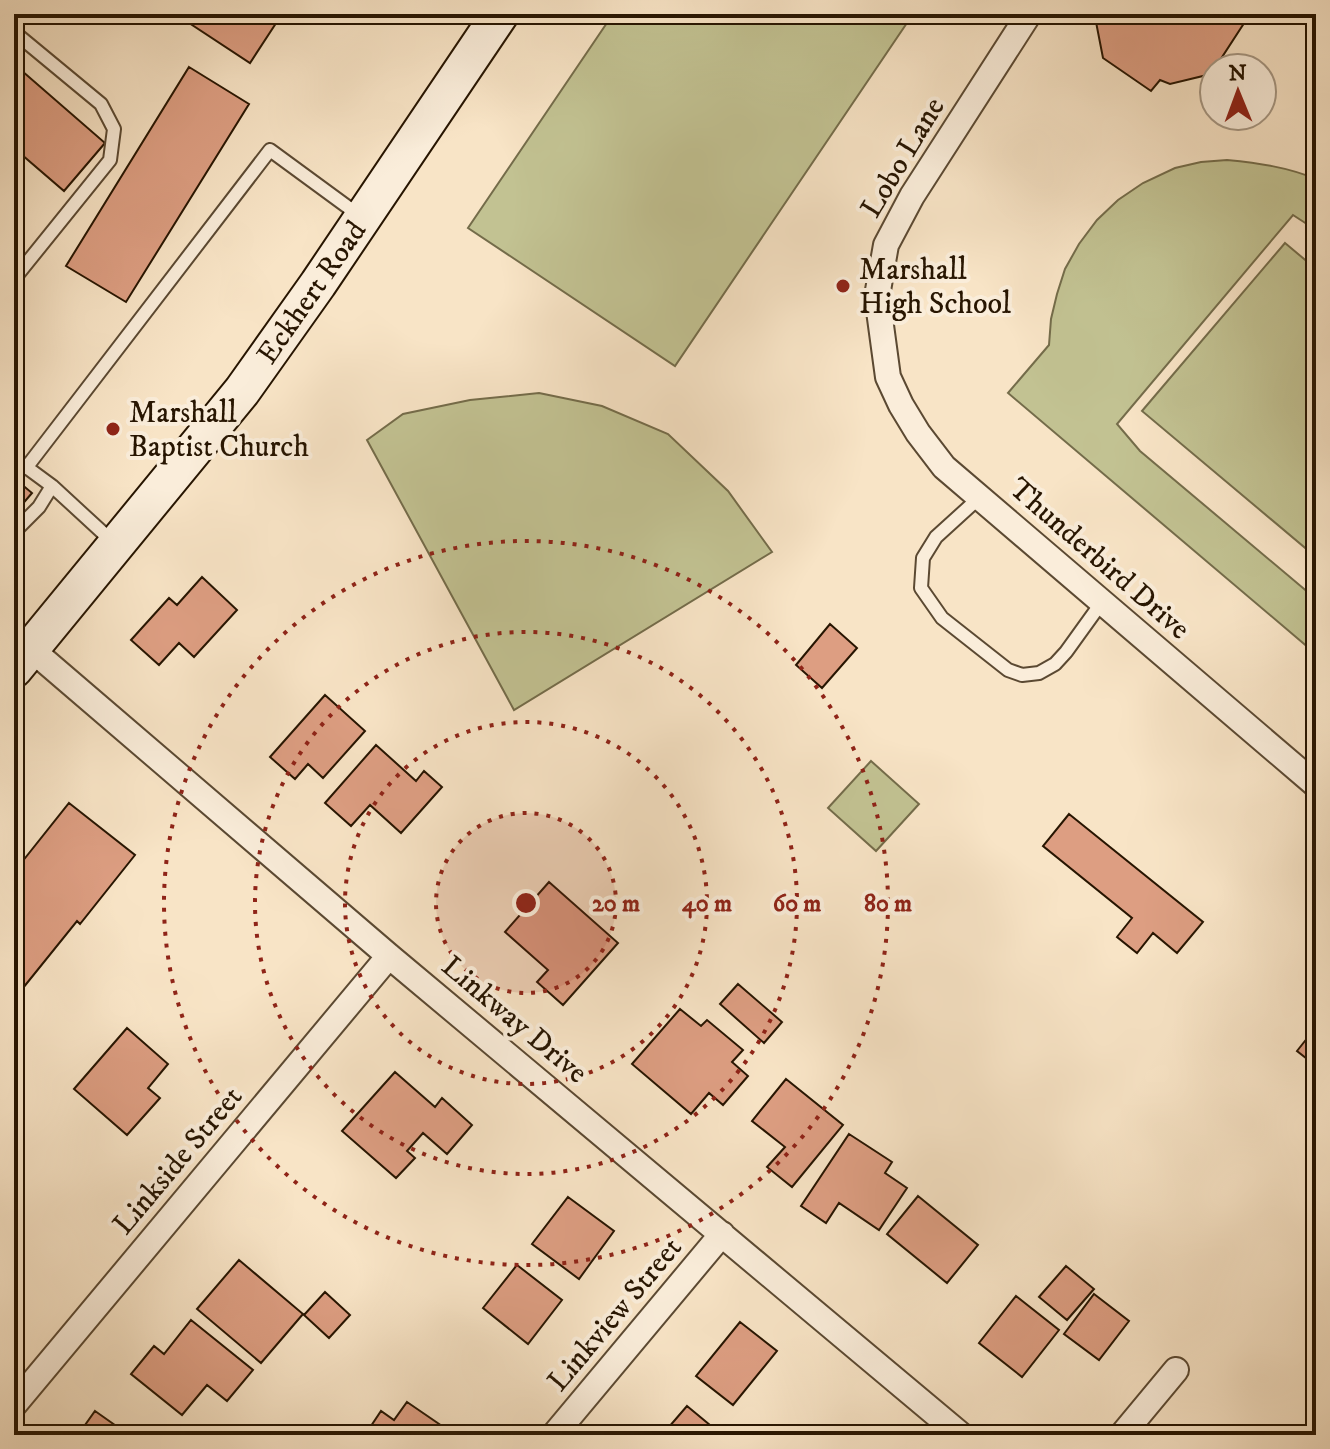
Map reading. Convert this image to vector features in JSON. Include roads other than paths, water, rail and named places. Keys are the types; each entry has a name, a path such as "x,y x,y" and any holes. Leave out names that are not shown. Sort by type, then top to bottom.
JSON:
{"main road":[{"name":"Eckhert Road","path":"23,659 242,391 500,14"}],"street":[{"name":"Lobo Lane","path":"884,349 877,296 886,245 912,196 1029,14"},
{"name":"Thunderbird Drive","path":"884,349 888,377 901,405 944,467 1316,785"},
{"name":"Linkway Drive","path":"23,659 389,956 961,1435"},
{"name":"Linkside Street","path":"14,1405 389,956"},
{"name":"Linkview Street","path":"554,1435 722,1234"},
{"path":"1122,1435 1176,1370"}],"lane":[{"path":"14,32 101,104 114,129 110,160 14,279"},
{"path":"26,468 270,150 363,217"},
{"path":"14,458 52,486 116,546"},
{"path":"14,532 39,507 52,486"},
{"path":"980,497 936,537 923,558 921,588 942,618 1008,670 1022,675 1039,673 1055,664 1102,602"}],"place":[{"name":"Marshall High School","path":"843,286"},
{"name":"Marshall Baptist Church","path":"113,429"}]}
